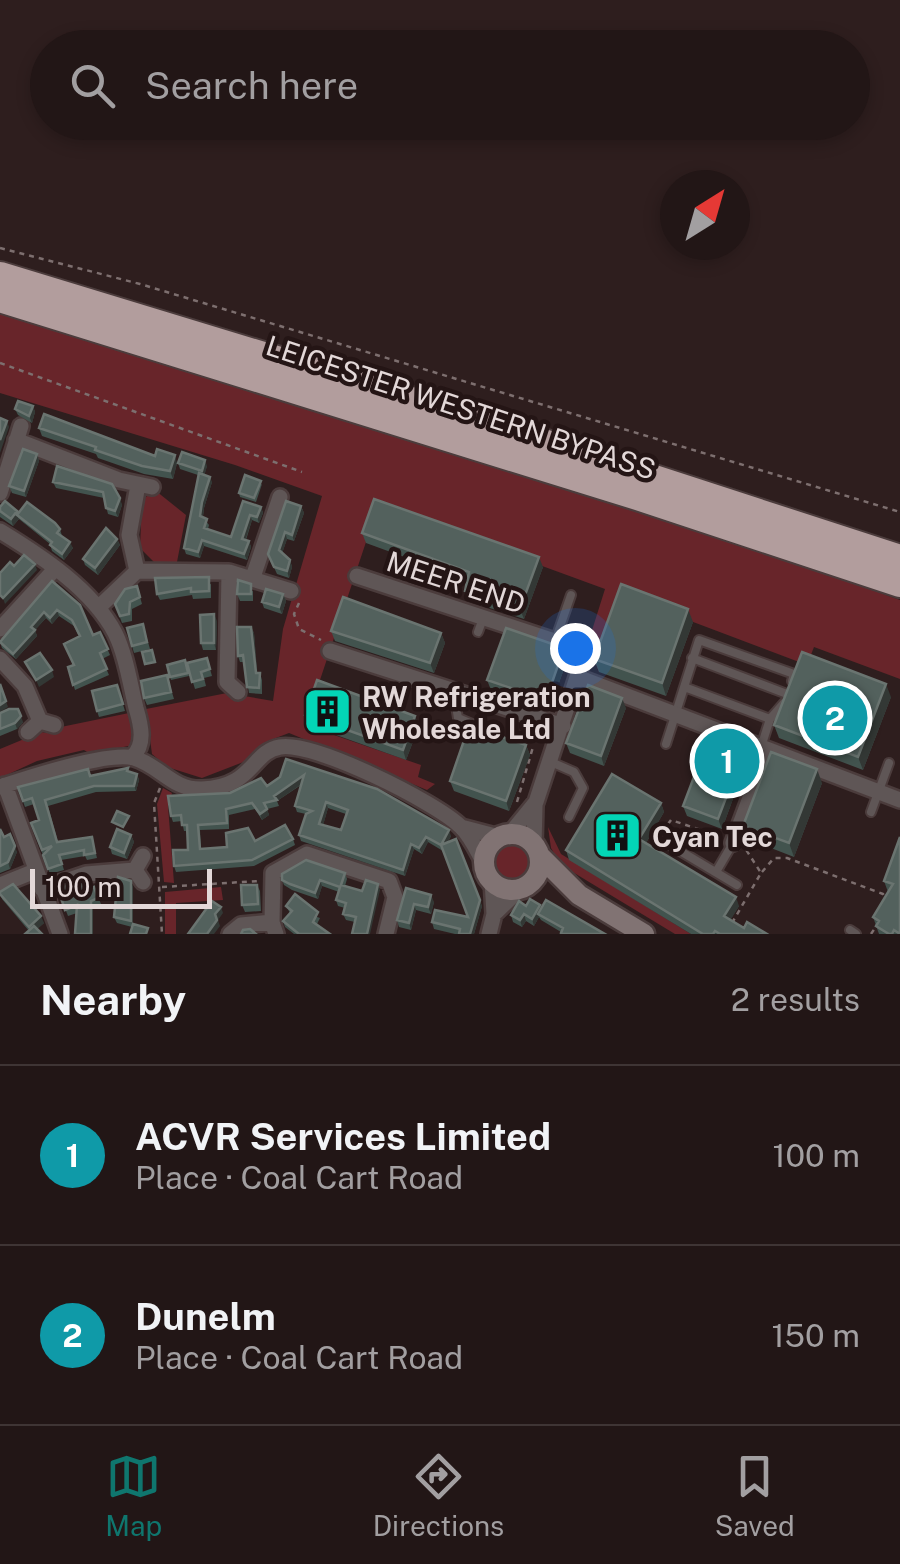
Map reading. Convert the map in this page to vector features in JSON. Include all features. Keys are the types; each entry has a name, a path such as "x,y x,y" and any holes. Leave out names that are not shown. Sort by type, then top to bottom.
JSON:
{"highway":[{"name":"LEICESTER WESTERN BYPASS","path":"0,276 457,415 900,557"},
{"name":"LEICESTER WESTERN BYPASS","path":"0,298 619,490 900,583"}],"street":[{"path":"0,493 19,433 145,486 129,536 136,571"},
{"path":"253,577 281,494"},
{"path":"0,532 55,569 98,608 120,644 138,716 140,751 132,757 62,768 2,786 60,934"},
{"path":"0,628 55,569"},
{"path":"98,608 136,571 229,572 291,591"},
{"path":"229,572 232,687"},
{"name":"MEER END","path":"356,576 481,624 555,640 579,652 584,666 580,678"},
{"path":"330,651 564,726"},
{"path":"0,659 25,686 41,726"},
{"path":"494,914 538,871 536,802 580,678 900,800"},
{"path":"132,757 184,788 222,786 244,778 273,749 292,746 340,761 405,791 461,826 505,836 537,850 578,895 644,934"},
{"path":"733,842 764,748"},
{"path":"488,934 494,914 488,849 536,802"},
{"path":"461,826 488,873 505,889 525,886 578,895"},
{"path":"230,934 241,925 274,928 270,881 278,867 307,854 382,878 393,887 396,897 386,934"},
{"path":"42,889 86,874 140,869"},
{"path":"0,885 35,871"}],"lane":[{"path":"555,640 571,595"},
{"path":"666,744 687,688 685,678 699,640 794,674 787,694 770,719 764,748"},
{"path":"692,658 787,694"},
{"path":"687,688 770,719"},
{"path":"461,691 456,706 458,718 472,724"},
{"path":"551,762 574,772 582,788 570,818"},
{"path":"871,812 889,763"},
{"path":"716,872 733,842"},
{"path":"670,844 737,884"}],"path":[{"path":"0,248 140,284 900,512"},
{"path":"0,363 302,472"},
{"path":"291,591 293,584 301,591 294,614 299,629 332,644 330,651"},
{"path":"517,802 533,747"},
{"path":"162,934 154,803 167,779"},
{"path":"761,874 774,858 787,858 882,894 887,908"},
{"path":"161,887 270,881"},
{"path":"871,934 879,921"}],"shaded area":[{"path":"0,309 663,516 900,600 900,679 814,647 807,665 627,597 599,672 588,643 605,589 378,506 305,725 421,765 418,777 435,784 427,790 289,733 268,741 246,761 202,778 167,767 152,754 146,709 227,693 273,701 283,629 322,496 235,465 0,393"},
{"path":"156,491 186,515 177,562 155,563 140,548 142,499"},
{"path":"129,713 133,738 129,746 89,753 84,750 37,761 0,778 0,749 41,732 54,734 56,728"},
{"path":"163,788 172,793 168,806 174,883 164,882 157,804"},
{"path":"548,827 561,854 691,934 675,934 561,865 551,848"},
{"path":"513,840 528,846 534,861 528,876 513,882 498,876 492,861 498,846"},
{"path":"221,887 223,900 176,903 176,934 165,934 165,892"}],"building":[{"path":"18,401 33,406 29,416 15,409"},
{"path":"44,414 155,456 157,449 175,455 170,471 142,466 39,428"},
{"path":"0,418 7,421 0,440"},
{"path":"23,449 37,454 24,491 9,486"},
{"path":"182,452 205,460 202,471 178,463"},
{"path":"57,466 112,484 120,498 115,511 106,508 103,492 53,482"},
{"path":"199,473 210,477 200,516 207,519 204,528 231,537 243,501 261,507 257,517 250,515 242,539 249,541 244,554 202,540 198,552 184,548"},
{"path":"245,475 261,481 254,498 239,493"},
{"path":"374,499 539,557 520,609 465,591 469,572 362,533"},
{"path":"5,501 17,511 11,519 0,511"},
{"path":"286,501 301,506 292,535 285,532 279,550 290,560 287,571 274,567 268,554"},
{"path":"27,502 55,523 60,529 57,533 70,542 62,554 17,515"},
{"path":"106,528 117,539 95,568 83,559"},
{"path":"24,555 35,564 3,598 0,573"},
{"path":"209,577 209,591 191,592 191,588 157,594 155,578"},
{"path":"238,580 251,584 251,594 237,594"},
{"path":"52,581 80,605 93,635 100,632 108,649 100,653 107,669 73,685 68,667 74,665 64,644 80,636 72,620 57,610 50,618 44,612 31,627 35,630 13,654 0,642"},
{"path":"621,584 688,609 662,683 594,659"},
{"path":"137,586 140,597 130,602 129,614 120,616 115,604 125,589"},
{"path":"266,589 283,594 279,607 262,602"},
{"path":"343,597 441,633 430,663 331,631"},
{"path":"214,614 214,643 201,643 200,615"},
{"path":"143,624 147,642 132,646 127,628"},
{"path":"237,627 251,627 259,688 247,687 243,655 238,656"},
{"path":"506,628 564,648 546,700 487,680"},
{"path":"152,650 155,662 145,664 142,652"},
{"path":"802,652 886,684 858,757 774,725"},
{"path":"40,653 52,670 36,680 25,662"},
{"path":"207,658 210,669 201,672 203,679 192,682 187,663"},
{"path":"185,660 188,673 170,677 167,665"},
{"path":"167,675 171,692 144,698 141,681"},
{"path":"317,680 415,716 403,750 305,715"},
{"path":"0,684 6,701 0,705"},
{"path":"117,685 123,704 97,711 92,691"},
{"path":"588,685 622,698 601,756 566,743"},
{"path":"18,709 21,716 0,729 0,713"},
{"path":"469,726 526,745 506,801 450,781"},
{"path":"711,732 746,745 718,819 683,806"},
{"path":"771,752 817,769 789,843 743,826"},
{"path":"286,759 377,789 449,830 441,845 426,837 419,848 411,844 403,870 299,835 306,814 312,811 295,806 304,775 274,796 277,800 264,803 267,809 260,814 252,803 226,809 227,823 198,825 200,849 227,847 226,833 248,828 255,841 285,825 293,839 252,860 174,866 173,850 188,850 187,825 182,825 181,815 171,816 168,796 230,793 261,778 267,786 280,777","holes":["326,802 348,810 341,830 319,824"]},
{"path":"128,768 127,771 137,774 134,786 94,786 45,800 57,842 92,837 95,853 84,855 84,850 59,855 62,864 48,869 43,855 52,846 42,850 31,823 39,820 32,798 23,801 18,787 88,769 90,776"},
{"path":"612,774 661,803 639,839 736,897 724,916 744,928 747,922 767,934 703,934 566,850"},
{"path":"117,811 129,816 123,827 112,822"},
{"path":"0,829 4,837 10,834 15,846 8,862 0,866"},
{"path":"117,829 131,835 124,853 110,847"},
{"path":"900,837 900,934 894,930 889,934 876,926 879,921 873,917 893,884 884,881"},
{"path":"456,839 480,900 470,934 459,934 460,929 432,922 435,910 468,917 441,845"},
{"path":"306,860 345,873 341,885 362,891 366,880 378,884 367,934 352,934 356,917 343,914 346,903 336,900 340,887 320,880 315,893 282,880 282,874"},
{"path":"118,877 131,881 131,921 114,917"},
{"path":"80,881 84,891 94,887 98,898 91,901 91,934 75,934 77,905 65,910 61,898 66,886"},
{"path":"13,884 41,916 29,927 0,894"},
{"path":"241,885 257,885 258,904 242,905"},
{"path":"406,888 431,895 428,907 414,904 409,923 397,920"},
{"path":"295,894 318,912 313,922 330,934 299,934 283,921 292,911 286,906"},
{"path":"530,899 540,905 532,919 524,914 520,920 511,915 519,901 526,906"},
{"path":"546,900 605,934 561,933 563,928 538,914"},
{"path":"212,901 221,907 207,934 188,934"},
{"path":"133,924 148,928 146,934 130,934"},
{"path":"34,926 42,934 25,934"}],"place":[{"name":"RW Refrigeration Wholesale Ltd","path":"327,712"},
{"name":"Dunelm","path":"835,718"},
{"name":"ACVR Services Limited","path":"727,761"},
{"name":"Cyan Tec","path":"617,836"}]}
